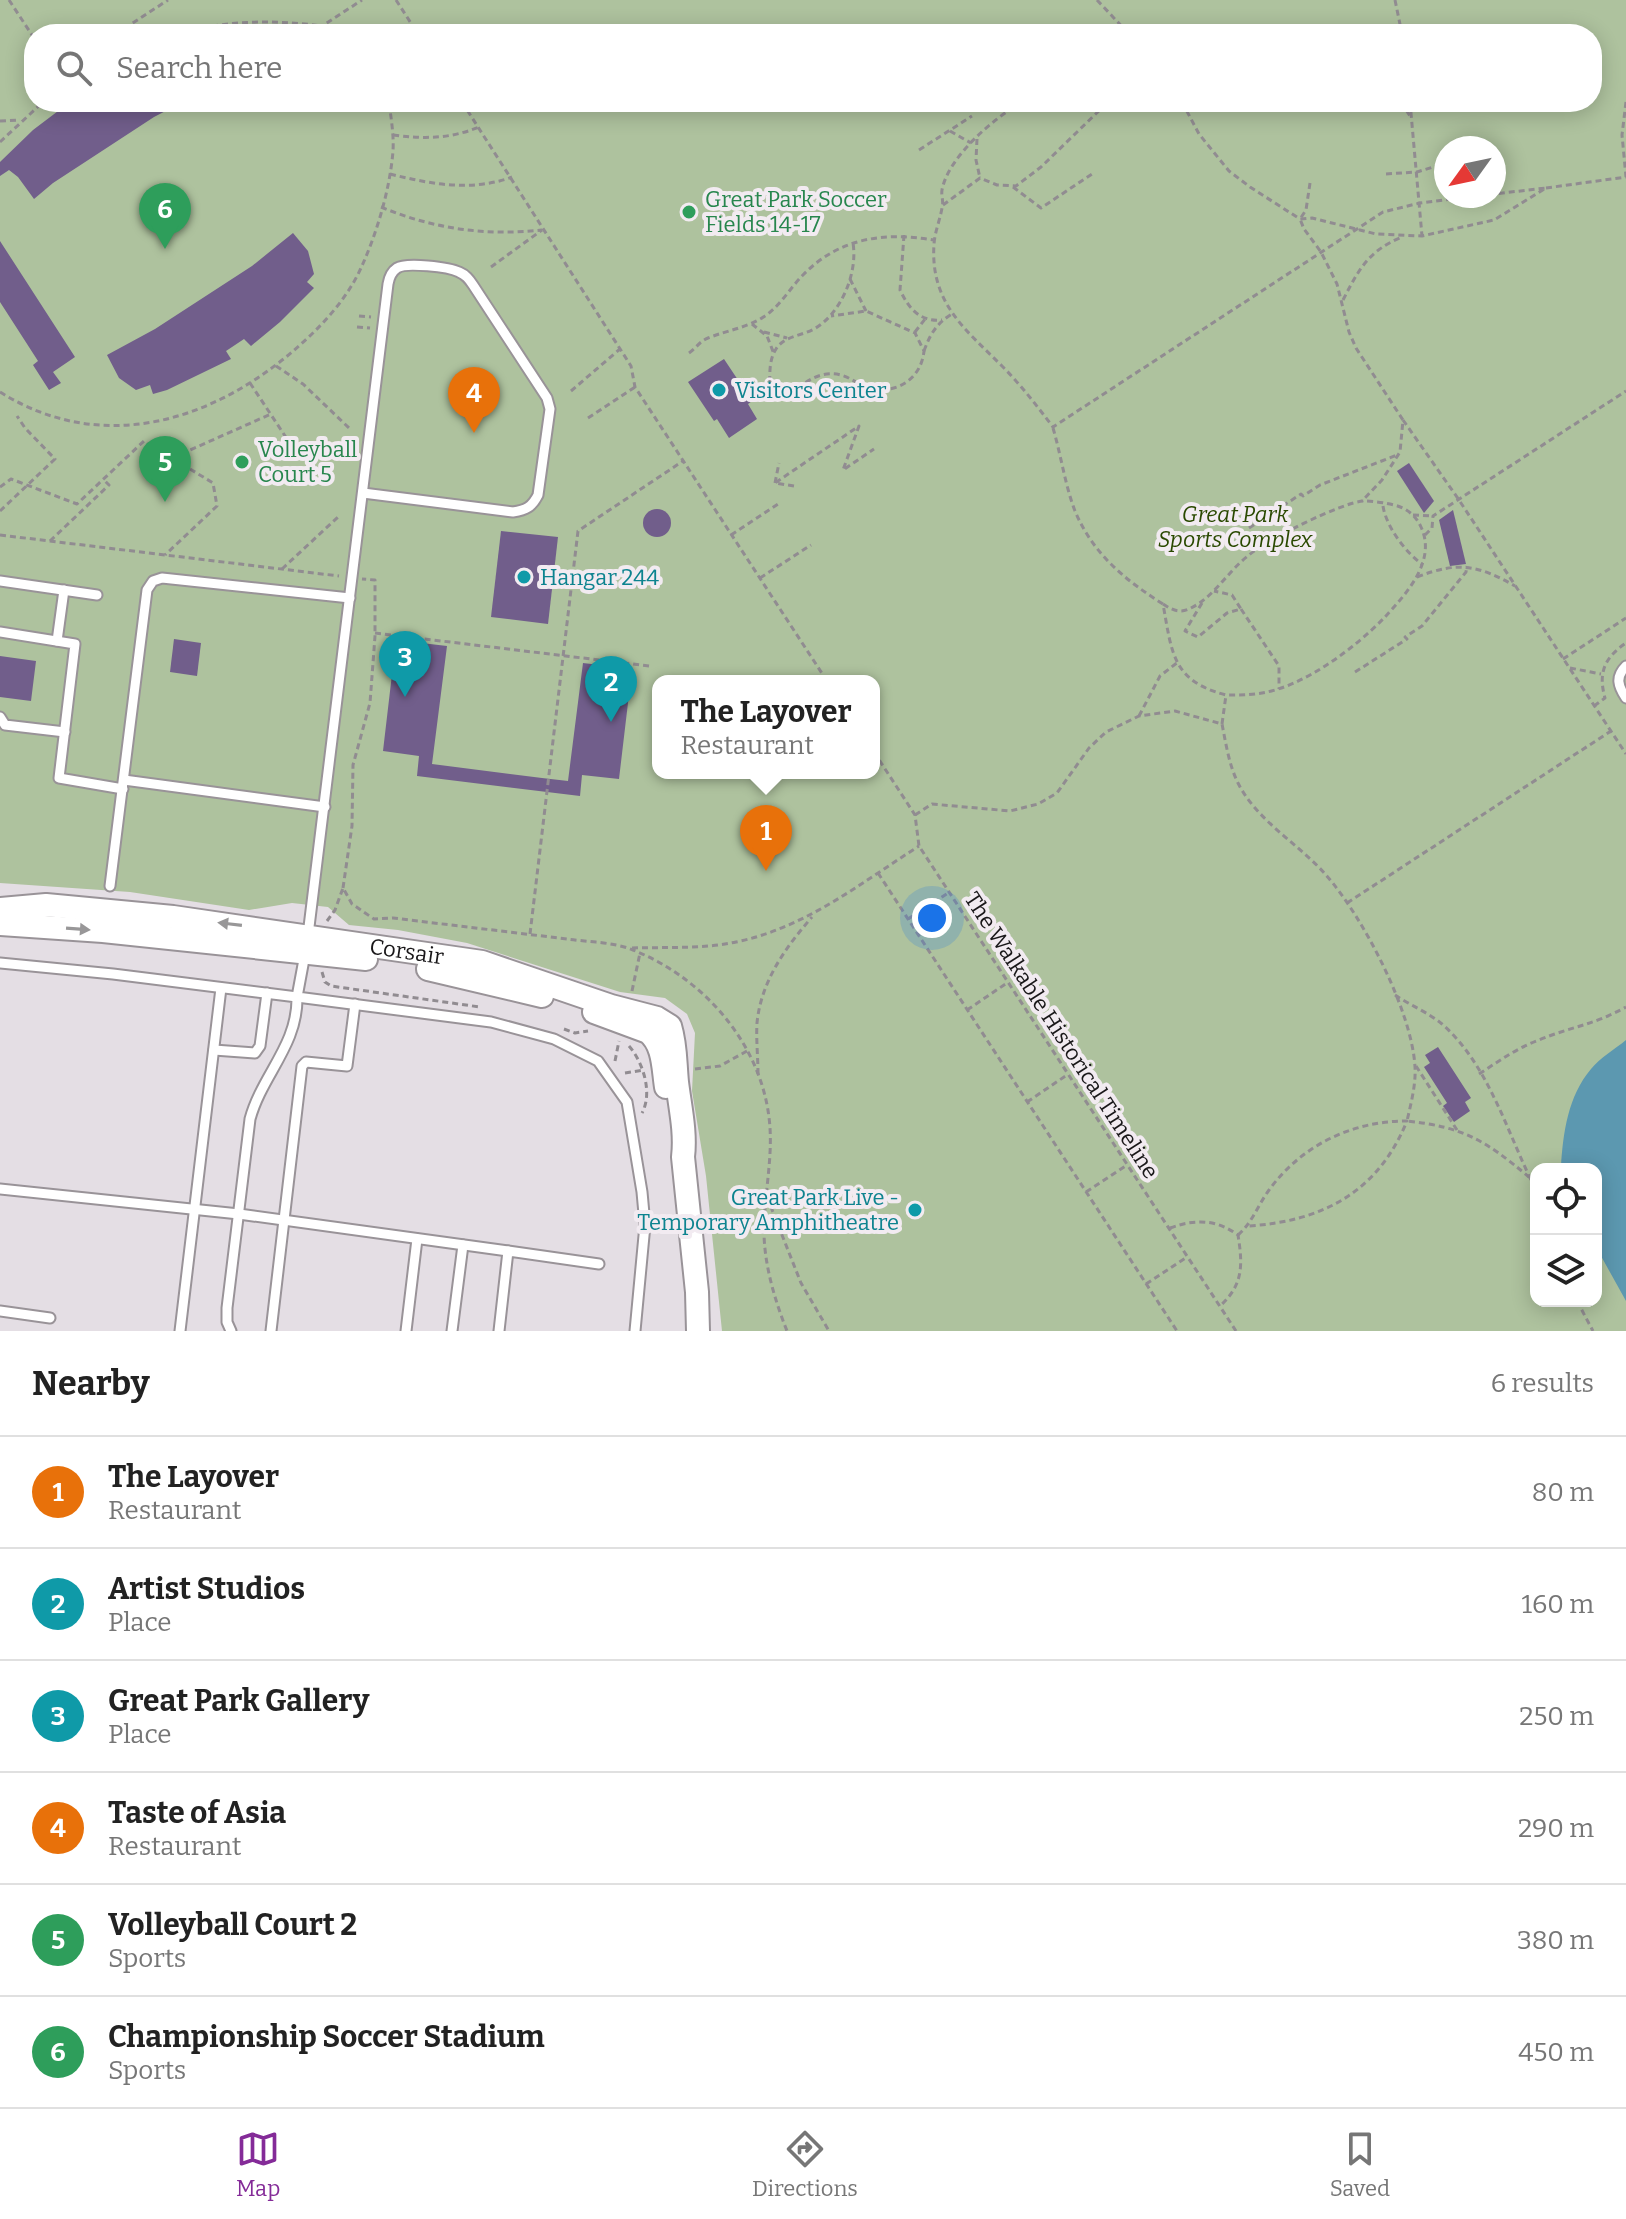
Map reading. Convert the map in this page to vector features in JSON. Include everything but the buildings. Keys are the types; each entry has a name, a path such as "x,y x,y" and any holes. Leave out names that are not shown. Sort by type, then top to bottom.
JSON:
{"street":[{"name":"Corsair","path":"0,909 46,905 173,917 306,944"},
{"name":"Corsair","path":"0,924 306,944 482,962 611,1006 657,1018 670,1026 675,1040 698,1331"},
{"name":"Corsair","path":"697,1292 706,1331"}],"lane":[{"path":"231,1331 227,1308 250,1119 257,1094 293,1033 297,1014 390,275 406,265 456,270 473,285 547,398 550,409 538,495 525,510 513,512 363,493"},
{"path":"110,886 147,590 153,581 162,578 350,598"},
{"path":"0,581 97,595"},
{"path":"57,641 64,590"},
{"path":"0,632 75,644 59,778 325,807"},
{"path":"1626,666 1619,675 1619,687 1626,698"},
{"path":"0,717 5,725 65,732"},
{"path":"0,963 447,1015 515,1027 579,1050 598,1061 627,1102 642,1192 645,1225 635,1331"},
{"path":"180,1331 221,988"},
{"path":"214,1050 255,1053 260,1046 267,993"},
{"path":"271,1331 302,1066 306,1062 347,1066 355,1004"},
{"path":"0,1189 195,1208 599,1264"},
{"path":"406,1331 417,1239"},
{"path":"452,1331 463,1245"},
{"path":"499,1331 508,1251"},
{"path":"0,1311 50,1318"}],"path":[{"path":"9,0 25,24"},
{"path":"131,24 168,0"},
{"path":"325,24 362,0"},
{"path":"396,0 412,24"},
{"path":"1097,0 1120,24"},
{"path":"1395,0 1400,24"},
{"path":"219,24 251,20 298,24"},
{"path":"1506,193 1626,177 1622,135 1626,102"},
{"path":"0,142 31,112"},
{"path":"0,392 61,421 97,426 135,425 171,419 202,409 275,366 305,341 346,294 361,268 389,174 393,149 390,112"},
{"path":"469,112 631,366 635,387 823,675"},
{"path":"1007,112 960,155 945,181 941,193 943,205 934,240 936,269 952,314 965,332 1030,397 1053,427 1075,511 1092,544 1112,567 1174,611 1188,610 1214,591 1222,579 1248,555 1277,537 1362,501 1382,480 1399,454 1403,420"},
{"path":"980,178 997,185 1012,186 1029,178 1098,112"},
{"path":"1187,112 1199,134 1229,171 1300,219 1321,252 1343,300 1349,332 1356,348 1626,754"},
{"path":"1407,112 1412,119"},
{"path":"1411,112 1422,236"},
{"path":"919,150 972,116"},
{"path":"0,121 22,120"},
{"path":"392,134 438,138 479,127"},
{"path":"948,131 971,143"},
{"path":"977,139 976,160 980,178"},
{"path":"1386,174 1417,172 1434,167"},
{"path":"389,174 460,186 480,185 512,177"},
{"path":"1012,186 1041,208 1092,174"},
{"path":"943,205 980,178"},
{"path":"1300,219 1306,210 1310,183"},
{"path":"1300,219 1312,218 1355,231 1422,236 1494,220 1546,188"},
{"path":"1053,427 1383,212 1434,201"},
{"path":"381,207 420,222 470,232 542,230"},
{"path":"491,267 542,230"},
{"path":"689,353 709,337 752,324 769,314 818,261 853,243 879,236 904,235 934,240"},
{"path":"904,235 900,290 913,310 925,319 942,320"},
{"path":"1343,300 1355,274 1369,256 1404,236"},
{"path":"770,392 770,368 777,348 789,339 814,329 831,316 842,299 850,279 853,243"},
{"path":"850,279 866,311"},
{"path":"831,316 866,311 915,333 924,351"},
{"path":"792,397 809,380 829,374 838,374 873,388 903,385 916,376 932,332 952,314"},
{"path":"915,333 925,319"},
{"path":"752,324 764,332 789,339"},
{"path":"764,332 774,354"},
{"path":"571,391 620,349"},
{"path":"275,366 303,384 349,428"},
{"path":"250,383 293,448 346,455"},
{"path":"588,418 635,387"},
{"path":"1362,501 1394,505 1413,515 1433,516 1626,391"},
{"path":"0,399 6,396"},
{"path":"163,462 271,414"},
{"path":"0,511 55,459 17,416"},
{"path":"775,483 859,426 843,470 874,449"},
{"path":"0,487 11,479 77,504 144,441 213,483 217,506 165,555"},
{"path":"1249,528 1301,494 1303,496 1320,485 1399,454"},
{"path":"530,934 578,531 683,461"},
{"path":"775,483 779,463"},
{"path":"50,541 109,485 103,479"},
{"path":"775,483 794,486"},
{"path":"731,535 778,504"},
{"path":"1383,504 1385,518 1414,558 1422,564"},
{"path":"1163,604 1174,658 1188,679 1205,690 1226,695 1279,689 1346,653 1389,613 1417,577 1426,555 1425,535 1413,515"},
{"path":"1425,535 1432,528 1433,516"},
{"path":"282,569 338,517"},
{"path":"0,535 375,580 370,703 353,765 352,826 343,888 327,921"},
{"path":"760,578 811,545"},
{"path":"1417,577 1436,569 1467,566 1484,569 1516,586"},
{"path":"1355,672 1422,626 1466,572 1467,566"},
{"path":"1214,591 1232,595 1279,666 1279,689"},
{"path":"1204,600 1185,631 1198,637 1227,613 1241,609"},
{"path":"1563,659 1626,618"},
{"path":"375,633 649,666"},
{"path":"1139,716 1160,676 1178,662"},
{"path":"1569,667 1601,674"},
{"path":"1226,695 1222,724 1231,765 1244,794 1326,875 1347,903 1372,945 1395,995 1408,1032 1414,1063 1414,1091 1407,1121 1399,1142 1374,1177 1345,1199 1304,1217 1249,1226"},
{"path":"915,815 932,804 996,811 1028,808 1057,793 1089,748 1106,732 1139,716 1175,711 1222,724"},
{"path":"1347,903 1611,731"},
{"name":"The Walkable Historical Timeline","path":"880,761 915,815 919,846 1236,1331"},
{"path":"343,888 352,904 379,921 393,918 631,948 736,942 767,934 814,914 919,846"},
{"path":"878,873 1177,1331"},
{"path":"908,919 949,892"},
{"path":"758,1076 757,1025 767,985 784,952 814,914"},
{"path":"631,948 681,975 719,1009 747,1051 758,1076 770,1126 764,1229 769,1277 787,1331"},
{"path":"631,997 640,953"},
{"path":"322,972 325,982 331,986 488,1009"},
{"path":"967,1010 1008,983"},
{"path":"1395,995 1441,1024 1479,1074 1529,1177"},
{"path":"1479,1074 1529,1044 1604,1019 1626,1007"},
{"path":"555,1026 575,1033 588,1031 598,1034"},
{"path":"609,1038 628,1045 642,1070 647,1104 642,1113 644,1125"},
{"path":"615,1061 619,1041"},
{"path":"689,1068 708,1069 747,1051"},
{"path":"1414,1063 1457,1130"},
{"path":"625,1073 642,1070"},
{"path":"1027,1102 1068,1074"},
{"path":"1238,1235 1249,1226 1271,1186 1299,1157 1353,1128 1407,1121 1457,1130 1493,1147 1529,1177"},
{"path":"1086,1192 1127,1165"},
{"path":"766,1195 801,1283 829,1331"},
{"path":"1169,1229 1183,1223 1209,1222 1225,1226 1238,1235 1241,1253 1238,1286 1220,1306"},
{"path":"1146,1284 1187,1257"},
{"path":"1580,1307 1593,1331"}],"green space":[{"name":"Great Park Sports Complex","path":"0,0 1626,0 1626,1331 722,1331 706,1176 692,1091 695,1033 687,1014 665,998 620,992 467,943 398,930 349,925 328,907 292,903 249,910 130,892 0,883"}],"water":[{"path":"1626,1040 1626,1301 1602,1258 1602,1163 1561,1163 1565,1128 1572,1103 1583,1080 1603,1057"}],"place":[{"name":"Great Park Soccer Fields 14-17","path":"689,212"},
{"name":"Championship Soccer Stadium","path":"165,249"},
{"name":"Visitors Center","path":"719,390"},
{"name":"Taste of Asia","path":"474,433"},
{"name":"Volleyball Court 5","path":"242,462"},
{"name":"Volleyball Court 2","path":"165,502"},
{"name":"Hangar 244","path":"524,577"},
{"name":"Great Park Gallery","path":"405,697"},
{"name":"Artist Studios","path":"611,722"},
{"name":"The Layover","path":"766,871"},
{"name":"Great Park Live - Temporary Amphitheatre","path":"915,1210"}]}
